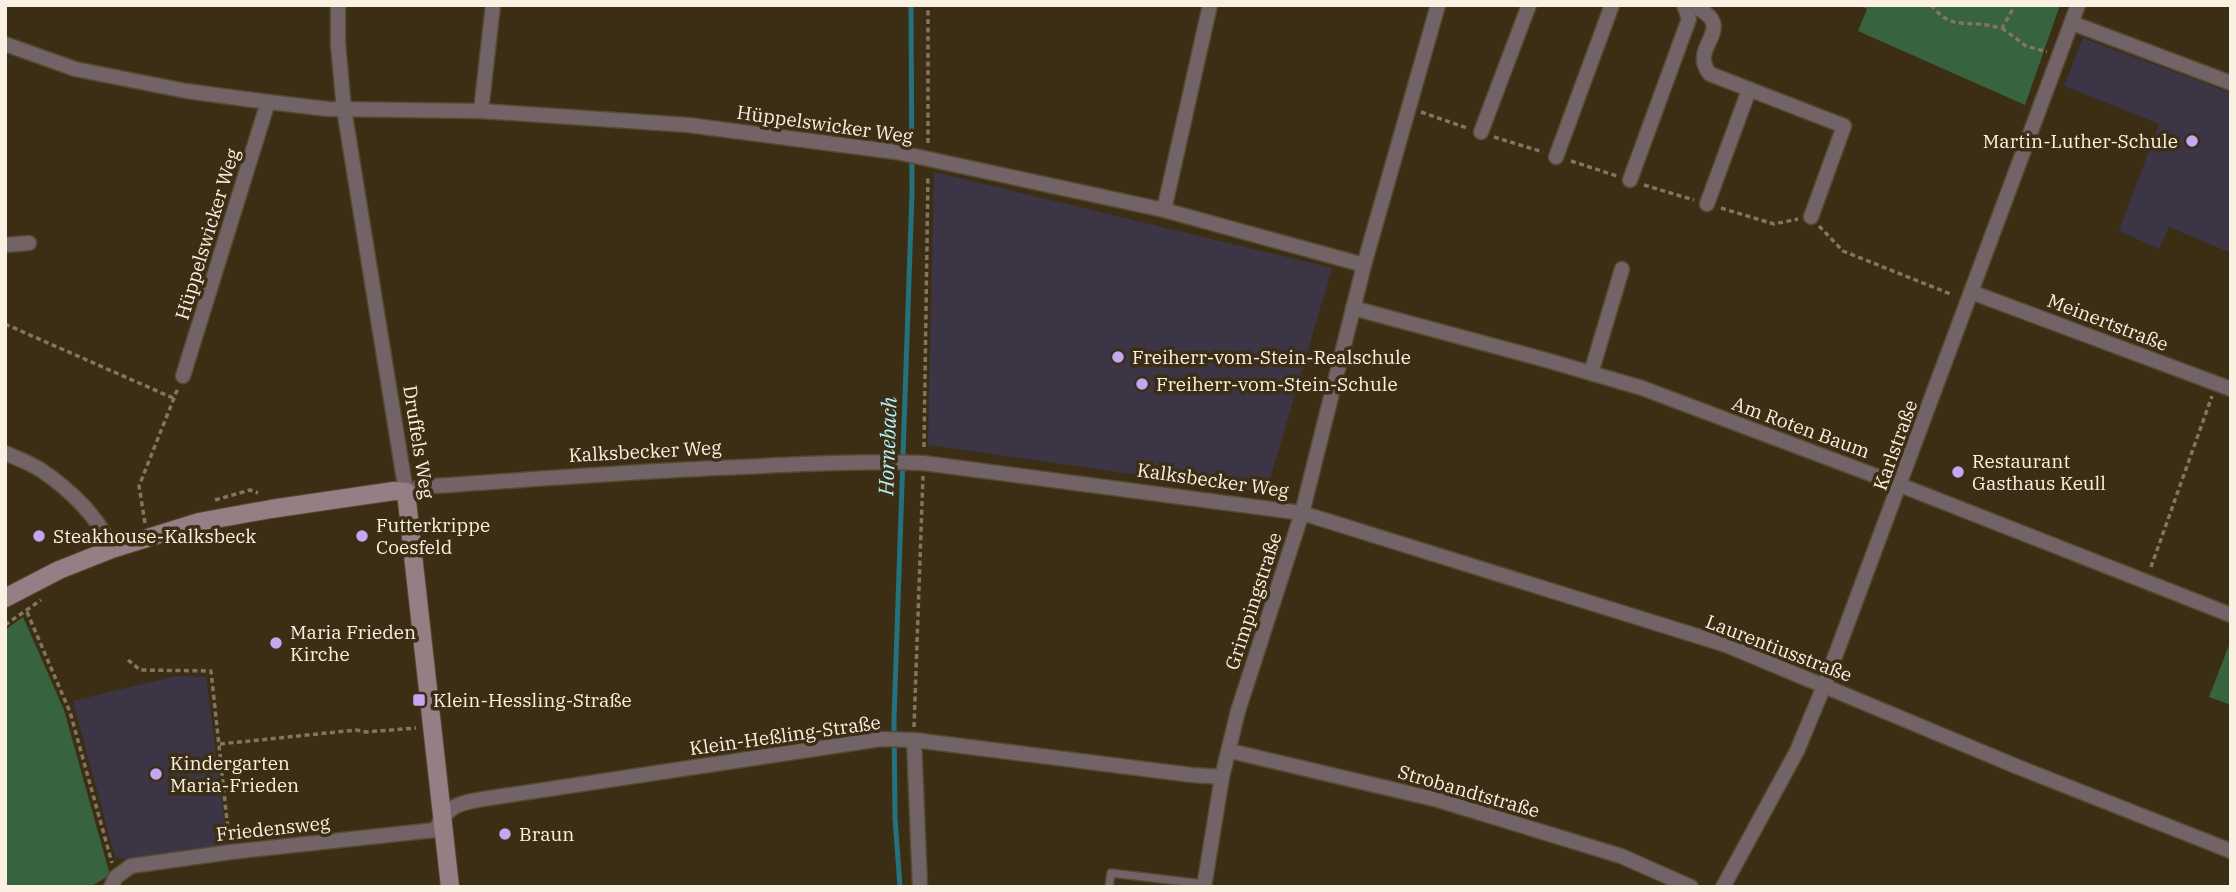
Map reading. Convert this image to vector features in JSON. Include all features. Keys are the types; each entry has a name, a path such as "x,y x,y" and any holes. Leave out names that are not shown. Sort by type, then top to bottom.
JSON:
{"street":[{"name":"Druffels Weg","path":"338,5 338,44 344,109 406,492 450,887"},
{"path":"481,111 493,5"},
{"path":"1164,210 1210,5"},
{"name":"Grimpingstraße","path":"1204,885 1222,777 1238,711 1302,513 1364,265 1438,5"},
{"path":"1481,132 1529,5"},
{"path":"1556,157 1612,5"},
{"path":"1630,180 1689,19 1684,5"},
{"path":"1691,5 1706,11 1715,25 1702,61 1710,74 1844,126 1811,217"},
{"name":"Karlstraße","path":"1723,887 1797,751 1825,686 2078,5"},
{"path":"2071,23 2231,83"},
{"name":"Hüppelswicker Weg","path":"5,44 75,69 186,91 268,102 344,109 481,111 688,125 896,152 1164,210 1364,265"},
{"path":"1707,204 1749,90"},
{"name":"Hüppelswicker Weg","path":"183,376 268,102"},
{"path":"5,245 29,243"},
{"path":"1591,373 1622,269"},
{"name":"Meinertstraße","path":"1971,292 2224,387"},
{"name":"Am Roten Baum","path":"1353,309 1642,388 1900,485 2231,615"},
{"path":"5,453 40,469 68,492 98,522 112,549"},
{"name":"Kalksbecker Weg","path":"10,595 59,570 112,549 199,522 394,491 406,492 420,487 646,471 789,463 923,463 1302,513"},
{"name":"Laurentiusstraße","path":"1302,513 1726,645 2042,777 2231,851"},
{"name":"Klein-Heßling-Straße","path":"442,817 456,804 483,799 881,739 914,740 1222,777"},
{"path":"914,740 920,887"},
{"name":"Strobandtstraße","path":"1230,751 1438,800 1621,856 1692,887"},
{"name":"Friedensweg","path":"113,882 131,866 230,852 435,830 442,817"}],"lane":[{"path":"1109,887 1111,873 1204,885"}],"path":[{"path":"914,740 923,463 928,5"},
{"path":"1930,5 1950,22 2002,28 2026,46 2059,54"},
{"path":"2002,28 2015,5"},
{"path":"5,324 173,398"},
{"path":"151,537 144,519 139,486 183,376"},
{"path":"2146,582 2224,387"},
{"path":"10,595 27,612 71,712 113,882"},
{"path":"5,625 37,603"},
{"path":"128,660 140,670 211,671 230,852"},
{"path":"220,744 356,730 366,732 421,728"}],"shaded area":[{"name":"Martin-Luther-Schule","path":"2083,38 2231,93 2231,253 2169,227 2159,249 2119,231 2159,124 2064,86"},
{"name":"Freiherr-vom-Stein-Realschule","path":"934,172 1332,268 1266,493 928,445"},
{"name":"Kindergarten Maria-Frieden","path":"175,676 206,677 228,846 127,859 115,857 73,701"}],"green space":[{"path":"1860,5 2060,5 2025,105 1858,31 1867,9"},
{"path":"23,617 64,710 110,875 90,887 5,887 5,630"},
{"path":"2231,640 2231,705 2209,697"}],"waterway":[{"name":"Hornebach","path":"900,887 895,818 894,719 912,192 911,5"}],"place":[{"name":"Martin-Luther-Schule","path":"2192,141"},
{"name":"Freiherr-vom-Stein-Realschule","path":"1118,357"},
{"name":"Freiherr-vom-Stein-Schule","path":"1142,384"},
{"name":"Restaurant Gasthaus Keull","path":"1958,472"},
{"name":"Steakhouse-Kalksbeck","path":"39,536"},
{"name":"Futterkrippe Coesfeld","path":"362,536"},
{"name":"Maria Frieden Kirche","path":"276,643"},
{"name":"Klein-Hessling-Straße","path":"419,700"},
{"name":"Kindergarten Maria-Frieden","path":"156,774"},
{"name":"Braun","path":"505,834"}]}
